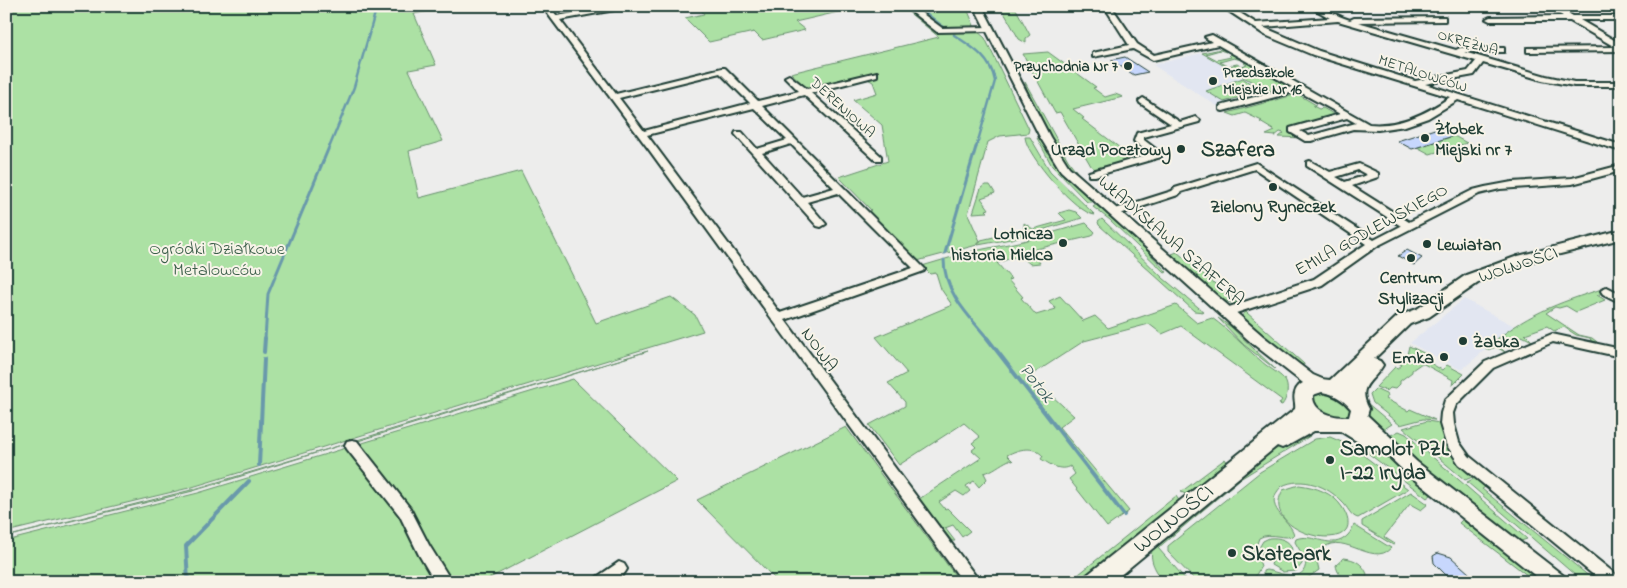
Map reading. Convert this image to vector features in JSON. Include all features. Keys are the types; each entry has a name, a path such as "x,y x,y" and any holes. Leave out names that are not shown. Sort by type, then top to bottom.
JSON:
{"main road":[{"name":"WOLNOŚCI","path":"1328,386 1404,320 1423,312 1455,288 1483,273 1523,259 1620,234"},
{"name":"WOLNOŚCI","path":"1253,455 1310,424 1347,416 1359,382 1389,349 1414,326 1423,312"},
{"path":"1328,386 1347,416 1314,415 1304,398 1311,387 1328,386"},
{"name":"WOLNOŚCI","path":"1095,582 1253,455 1303,412 1304,398"}],"street":[{"name":"NOWA","path":"545,6 614,96 972,582"},
{"path":"907,6 940,30 989,29"},
{"path":"1107,6 1134,46 1153,58 1218,43"},
{"name":"METALOWCÓW","path":"1224,6 1253,25 1316,53 1455,98 1621,148"},
{"name":"OKRĘŻNA","path":"1312,6 1342,20 1572,84 1621,84"},
{"path":"1550,6 1621,48"},
{"path":"555,19 620,7"},
{"name":"WŁADYSŁAWA SZAFERA","path":"980,7 989,29 1057,158 1073,177 1258,340 1299,382 1304,398"},
{"path":"1490,19 1621,18"},
{"path":"1253,25 1342,20 1442,19"},
{"path":"1209,37 1367,126"},
{"path":"1096,55 1134,46"},
{"path":"1530,50 1621,48"},
{"path":"1446,50 1501,50"},
{"path":"1412,84 1470,73 1481,60"},
{"path":"614,96 722,70 920,269 777,318"},
{"path":"642,134 874,74"},
{"name":"DERENIOWA","path":"789,77 878,158"},
{"path":"1223,108 1299,88"},
{"path":"1348,115 1293,130 1308,139 1352,126 1367,126 1381,129 1431,114 1455,98"},
{"path":"1143,101 1177,124"},
{"path":"1092,174 1158,155 1139,142 1140,135 1196,120"},
{"path":"739,134 821,224"},
{"path":"756,152 793,141"},
{"path":"1310,164 1408,226"},
{"path":"1113,213 1175,193 1178,190 1256,166 1373,244"},
{"path":"1328,176 1359,167 1375,175 1344,186"},
{"name":"EMILA GODLEWSKIEGO","path":"1227,312 1318,282 1373,244 1492,187 1572,181 1621,168"},
{"path":"801,201 840,189"},
{"path":"1607,291 1621,300"},
{"path":"1614,582 1464,460 1453,444 1446,424 1450,403 1489,365 1552,338 1621,353"},
{"name":"WŁADYSŁAWA SZAFERA","path":"1258,340 1308,378 1328,386"},
{"path":"1347,416 1556,582"},
{"path":"352,445 405,512 424,550 444,582"},
{"path":"602,582 619,570"}],"shaded area":[{"name":"Przedszkole Miejskie Nr 16","path":"1202,53 1269,92 1217,106 1153,65"},
{"path":"1464,299 1514,326 1461,370 1410,343"}],"green space":[{"name":"Ogródki Działkowe Metalowców","path":"16,6 437,6 439,9 414,14 436,65 409,70 443,141 409,151 419,198 521,171 596,323 671,297 695,315 703,331 189,488 6,532 6,16"},
{"path":"698,6 864,6 795,22 805,30 762,40 754,32 709,42 685,18 704,14"},
{"path":"901,6 966,6 975,28 950,28 953,33 976,30 985,38 1029,129 1028,133 1000,136 988,142 968,214 980,241 977,245 917,261 868,212 871,210 839,177 888,161 882,125 853,100 877,93 873,82 862,76 807,88 791,73 939,37"},
{"path":"1002,9 1016,9 1030,35 1026,38 1026,43 1019,39"},
{"path":"1221,49 1226,52 1220,50 1206,54 1217,60 1231,57 1229,55 1231,54 1241,60 1234,58 1220,62 1228,66 1237,64 1242,67 1247,65 1245,62 1289,87 1268,91 1202,53"},
{"path":"1048,52 1096,87 1093,88 1105,97 1115,94 1123,97 1073,109 1084,118 1082,119 1120,148 1117,149 1128,158 1140,155 1142,157 1096,170 1091,166 1060,112 1055,113 1023,54"},
{"path":"1243,78 1260,91 1224,102 1206,91"},
{"path":"1025,82 1068,160 1083,180 1064,160 1040,122"},
{"path":"1294,92 1316,105 1313,106 1319,109 1323,108 1337,116 1290,129 1302,138 1279,137 1284,133 1280,132 1275,136 1266,135 1275,131 1260,122 1262,121 1245,113 1235,116 1227,113 1294,95 1291,93"},
{"path":"1454,136 1467,143 1430,154 1417,147"},
{"path":"1025,137 1030,137 1050,171 1095,215 1087,212 1065,195 1034,157"},
{"path":"1037,138 1041,140 1057,167 1092,202 1087,202 1052,166"},
{"path":"985,185 990,185 995,193 981,198 989,209 986,210 988,212 973,213 981,188"},
{"path":"1096,205 1130,233 1167,272 1165,273 1110,220 1093,207"},
{"path":"1069,210 1076,212 1082,218 1011,239 978,245 981,240 1024,230 1024,223 1033,229 1066,220 1059,213"},
{"path":"1102,219 1163,278 1204,312 1194,311 1099,225 1098,222"},
{"path":"1086,223 1095,232 1092,236 1032,250 1040,263 1030,264 1018,257 997,263 1011,279 1008,280 1023,297 1021,298 1036,315 1056,309 1049,301 1060,296 1083,321 1095,316 1108,328 1176,305 1197,323 1212,318 1263,363 1282,377 1287,385 1285,399 1282,405 1279,404 1282,400 1181,326 1162,334 1149,324 1084,341 1030,376 1074,416 1059,427 1129,511 1107,527 1069,479 1075,474 1070,466 1066,468 1055,467 1041,459 1043,456 1035,450 1026,449 1007,455 1013,461 1009,460 984,473 987,479 979,487 974,481 966,486 970,491 964,496 956,491 939,502 970,531 962,537 953,525 945,528 955,541 952,541 919,499 981,458 972,450 976,447 972,443 980,437 964,423 899,465 869,425 905,406 905,402 888,383 907,373 876,337 952,305 941,289 936,273 930,274 922,266 969,252 1023,241"},
{"path":"1177,252 1239,304 1230,303 1203,285 1172,254"},
{"path":"1605,288 1603,293 1597,295 1605,300 1576,312 1566,306 1555,307 1546,313 1579,335 1592,338 1597,344 1592,343 1590,338 1576,335 1564,327 1554,331 1547,326 1525,334 1532,341 1522,336 1499,346 1505,352 1496,347 1485,349 1513,327 1542,311"},
{"path":"1246,312 1304,365 1287,358 1271,346 1243,319 1243,314"},
{"path":"1218,318 1231,327 1275,369 1244,345"},
{"path":"1409,346 1430,356 1425,360 1442,370 1447,365 1464,374 1452,386 1453,380 1422,363 1400,381 1400,384 1395,389 1390,388 1387,391 1376,387 1395,367 1398,368 1402,365 1399,363 1407,355"},
{"path":"648,351 355,442 354,441"},
{"path":"573,379 677,481 482,582 6,582 6,541 198,493"},
{"path":"1364,388 1367,403 1392,424 1378,433 1369,424 1359,391"},
{"path":"1375,389 1388,395 1386,399 1408,411 1410,409 1435,420 1423,419 1400,425 1373,403 1370,394"},
{"path":"1318,391 1331,392 1350,406 1350,414 1346,417 1337,418 1315,409 1311,397"},
{"path":"1427,421 1440,423 1446,443 1475,476 1465,480 1403,428"},
{"path":"846,427 960,582 778,582 697,500"},
{"path":"1399,431 1406,434 1527,539 1521,541 1481,515 1385,438"},
{"path":"1305,433 1310,436 1240,479 1158,548 1188,582 1165,582 1152,561 1153,546 1245,470"},
{"path":"1330,437 1351,446 1408,489 1358,518 1336,496 1322,487 1306,482 1290,483 1282,486 1276,493 1275,507 1292,529 1294,535 1287,537 1268,535 1259,538 1255,549 1261,566 1252,582 1197,582 1168,552 1168,546 1260,472 1315,439"},
{"path":"345,444 193,491 6,537 191,490"},
{"path":"1371,446 1402,468 1431,495 1427,498 1365,451 1365,449"},
{"path":"1225,459 1228,463 1188,495 1181,492"},
{"path":"1477,477 1487,486 1482,489 1596,582 1583,582 1467,482"},
{"path":"1299,485 1312,487 1329,494 1338,502 1348,523 1343,533 1331,537 1315,536 1298,530 1285,520 1279,506 1283,490"},
{"path":"1411,492 1428,504 1421,510 1410,504 1384,537 1395,544 1393,545 1362,526 1362,521"},
{"path":"1176,496 1180,502 1077,582 1074,580 1074,578"},
{"path":"1462,520 1499,545 1547,582 1536,582 1459,523"},
{"path":"1354,525 1391,548 1383,553 1374,554 1336,543 1327,546 1319,553 1317,561 1319,570 1302,582 1271,582 1263,575 1263,571 1266,570 1291,576 1301,573 1305,569 1306,561 1295,542 1296,539 1309,538 1336,542 1348,535"},
{"path":"1269,538 1284,540 1292,550 1286,553 1273,552 1266,560 1263,559 1260,546 1263,541"},
{"path":"1297,554 1301,557 1302,564 1296,571 1283,572 1271,565 1274,556"},
{"path":"1344,558 1355,561 1363,567 1367,574 1365,581 1351,581 1340,574 1336,565"}],"building":[{"name":"Przychodnia Nr 7","path":"1125,57 1148,72 1134,75 1111,60"},
{"name":"Żłobek Miejski nr 7","path":"1438,128 1453,136 1412,149 1397,141"},
{"name":"Centrum Stylizacji","path":"1407,250 1422,258 1414,265 1398,256"},
{"path":"1438,553 1451,557 1479,582 1453,582 1434,563 1433,556"}],"waterway":[{"path":"329,148 354,87 377,6"},
{"name":"Potok","path":"917,6 942,26"},
{"name":"Potok","path":"954,35 980,54 993,73 995,81 976,148"},
{"path":"265,339 268,294 329,147"},
{"name":"Potok","path":"945,253 976,147"},
{"name":"Potok","path":"944,260 945,272 953,293 988,339"},
{"path":"264,352 265,338"},
{"name":"Potok","path":"987,338 1124,515"},
{"path":"259,465 264,359"},
{"path":"188,582 186,546 249,481"}],"place":[{"name":"Przychodnia Nr 7","path":"1128,66"},
{"name":"Przedszkole Miejskie Nr 16","path":"1213,81"},
{"name":"Żłobek Miejski nr 7","path":"1425,138"},
{"name":"Urząd Pocztowy","path":"1181,149"},
{"name":"Zielony Ryneczek","path":"1273,187"},
{"name":"Lotnicza historia Mielca","path":"1063,243"},
{"name":"Lewiatan","path":"1427,244"},
{"name":"Centrum Stylizacji","path":"1411,258"},
{"name":"Żabka","path":"1463,341"},
{"name":"Emka","path":"1444,357"},
{"name":"Samolot PZL I-22 Iryda","path":"1330,460"},
{"name":"Skatepark","path":"1232,553"}],"district":[{"name":"Szafera","path":"1238,148"}]}
